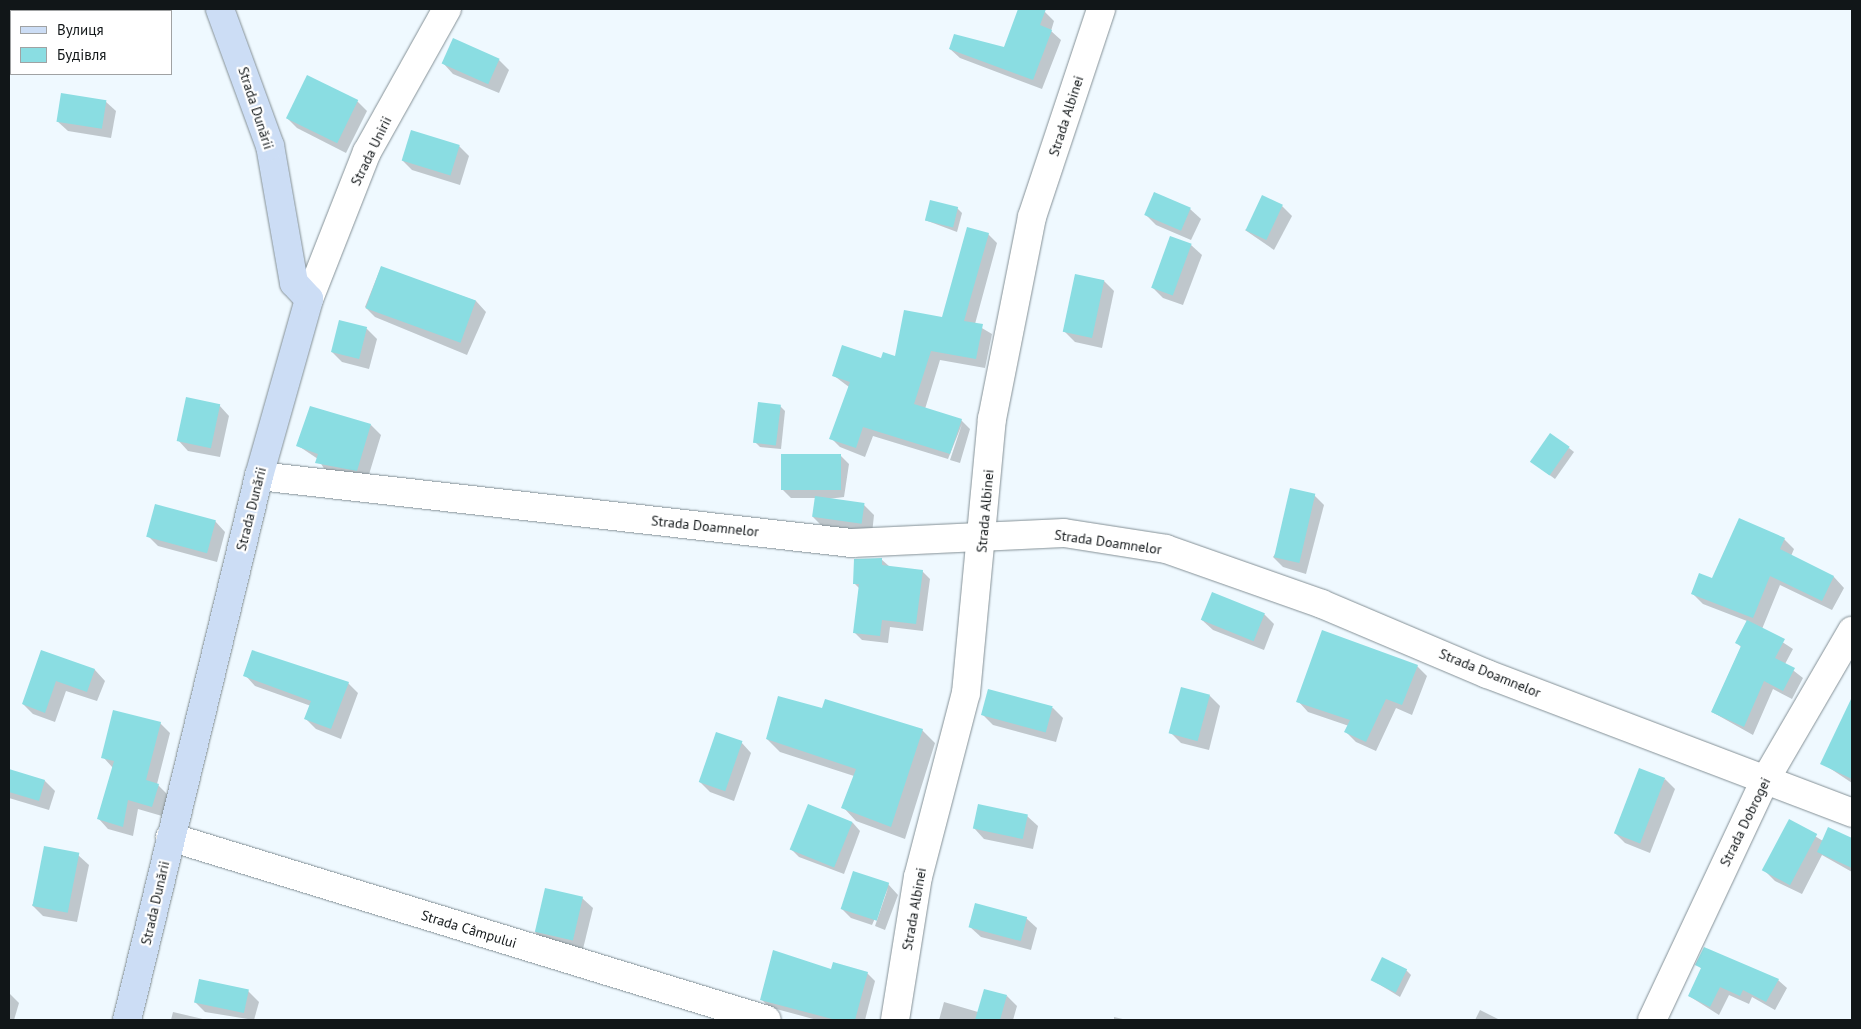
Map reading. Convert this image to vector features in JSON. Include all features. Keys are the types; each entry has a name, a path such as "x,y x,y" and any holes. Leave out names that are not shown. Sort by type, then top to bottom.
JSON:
{"main road":[{"name":"Strada Dunării","path":"127,1020 259,476 309,299 294,283 270,146 220,9"}],"street":[{"name":"Strada Unirii","path":"309,299 367,152 446,9"},
{"name":"Strada Albinei","path":"895,1020 918,877 966,693 984,535 992,419 1032,217 1101,9"},
{"name":"Strada Doamnelor","path":"259,476 852,543 984,535 1064,533 1166,549 1322,604 1764,782 1852,813"},
{"name":"Strada Dobrogei","path":"1652,1020 1764,782 1852,631"},
{"name":"Strada Câmpului","path":"170,837 767,1020"}],"water":[{"path":"9,9 17,9 10,10 9,144"}],"building":[{"path":"1018,9 1046,9 1040,25 1052,30 1033,80 949,49 954,34 1004,47"},
{"path":"453,38 500,59 488,84 442,64"},
{"path":"307,75 358,100 337,143 286,118"},
{"path":"61,93 106,100 102,129 56,122"},
{"path":"411,130 460,145 450,176 402,161"},
{"path":"1154,192 1191,208 1181,231 1144,215"},
{"path":"1262,195 1283,205 1266,240 1246,230"},
{"path":"930,200 958,207 953,227 925,220"},
{"path":"967,227 989,233 964,321 983,324 976,359 931,351 914,404 962,419 950,454 863,427 856,448 829,439 850,382 832,376 842,345 881,358 883,352 895,356 904,310 942,317"},
{"path":"1170,236 1192,244 1173,296 1151,288"},
{"path":"381,266 476,301 461,343 366,308"},
{"path":"1075,274 1104,280 1092,338 1063,332"},
{"path":"339,320 367,327 359,359 331,352"},
{"path":"186,397 220,404 211,448 177,441"},
{"path":"758,402 781,405 776,445 753,443"},
{"path":"310,406 371,424 357,471 315,463 318,454 296,446"},
{"path":"1550,433 1570,447 1550,475 1530,462"},
{"path":"781,454 841,454 841,490 781,490"},
{"path":"1290,488 1315,494 1299,563 1274,557"},
{"path":"815,496 865,503 862,524 812,517"},
{"path":"155,504 216,520 207,553 146,537"},
{"path":"1739,518 1785,538 1780,549 1834,576 1822,601 1770,576 1753,618 1691,594 1699,573 1712,578"},
{"path":"882,558 882,565 923,570 916,624 882,620 880,636 853,633 859,584 853,584 854,559"},
{"path":"1212,592 1265,613 1254,641 1201,620"},
{"path":"1747,620 1785,639 1775,658 1795,668 1783,691 1764,681 1744,727 1711,712 1741,646 1735,643"},
{"path":"1322,630 1418,665 1402,705 1386,699 1366,742 1344,732 1350,720 1296,702"},
{"path":"41,650 95,669 87,692 56,681 45,713 22,704"},
{"path":"252,650 349,682 331,729 304,719 311,701 243,676"},
{"path":"1181,687 1210,695 1198,741 1169,733"},
{"path":"988,689 1053,706 1046,732 981,715"},
{"path":"778,696 822,708 825,699 923,729 891,827 841,808 856,769 766,739"},
{"path":"1852,697 1852,779 1820,764"},
{"path":"113,710 161,722 146,780 159,784 152,807 128,800 123,827 97,819 114,761 101,758"},
{"path":"716,732 742,741 725,791 699,782"},
{"path":"1639,768 1665,778 1640,843 1614,833"},
{"path":"9,769 45,780 39,801 9,792"},
{"path":"808,804 853,822 834,867 790,849"},
{"path":"978,804 1028,815 1023,839 973,828"},
{"path":"1789,819 1817,834 1790,885 1762,870"},
{"path":"1828,827 1852,838 1852,868 1817,852"},
{"path":"44,846 79,853 68,913 32,906"},
{"path":"853,871 889,883 877,921 841,909"},
{"path":"545,888 583,897 573,941 535,932"},
{"path":"975,903 1027,917 1021,941 969,927"},
{"path":"1704,947 1779,979 1766,1002 1743,990 1740,996 1720,987 1710,1007 1688,996 1701,968 1695,965"},
{"path":"773,950 831,969 833,962 868,972 855,1020 836,1020 760,1000"},
{"path":"1382,957 1407,969 1396,993 1371,980"},
{"path":"199,979 249,990 244,1013 194,1002"},
{"path":"984,989 1007,995 1000,1020 975,1020"}]}
